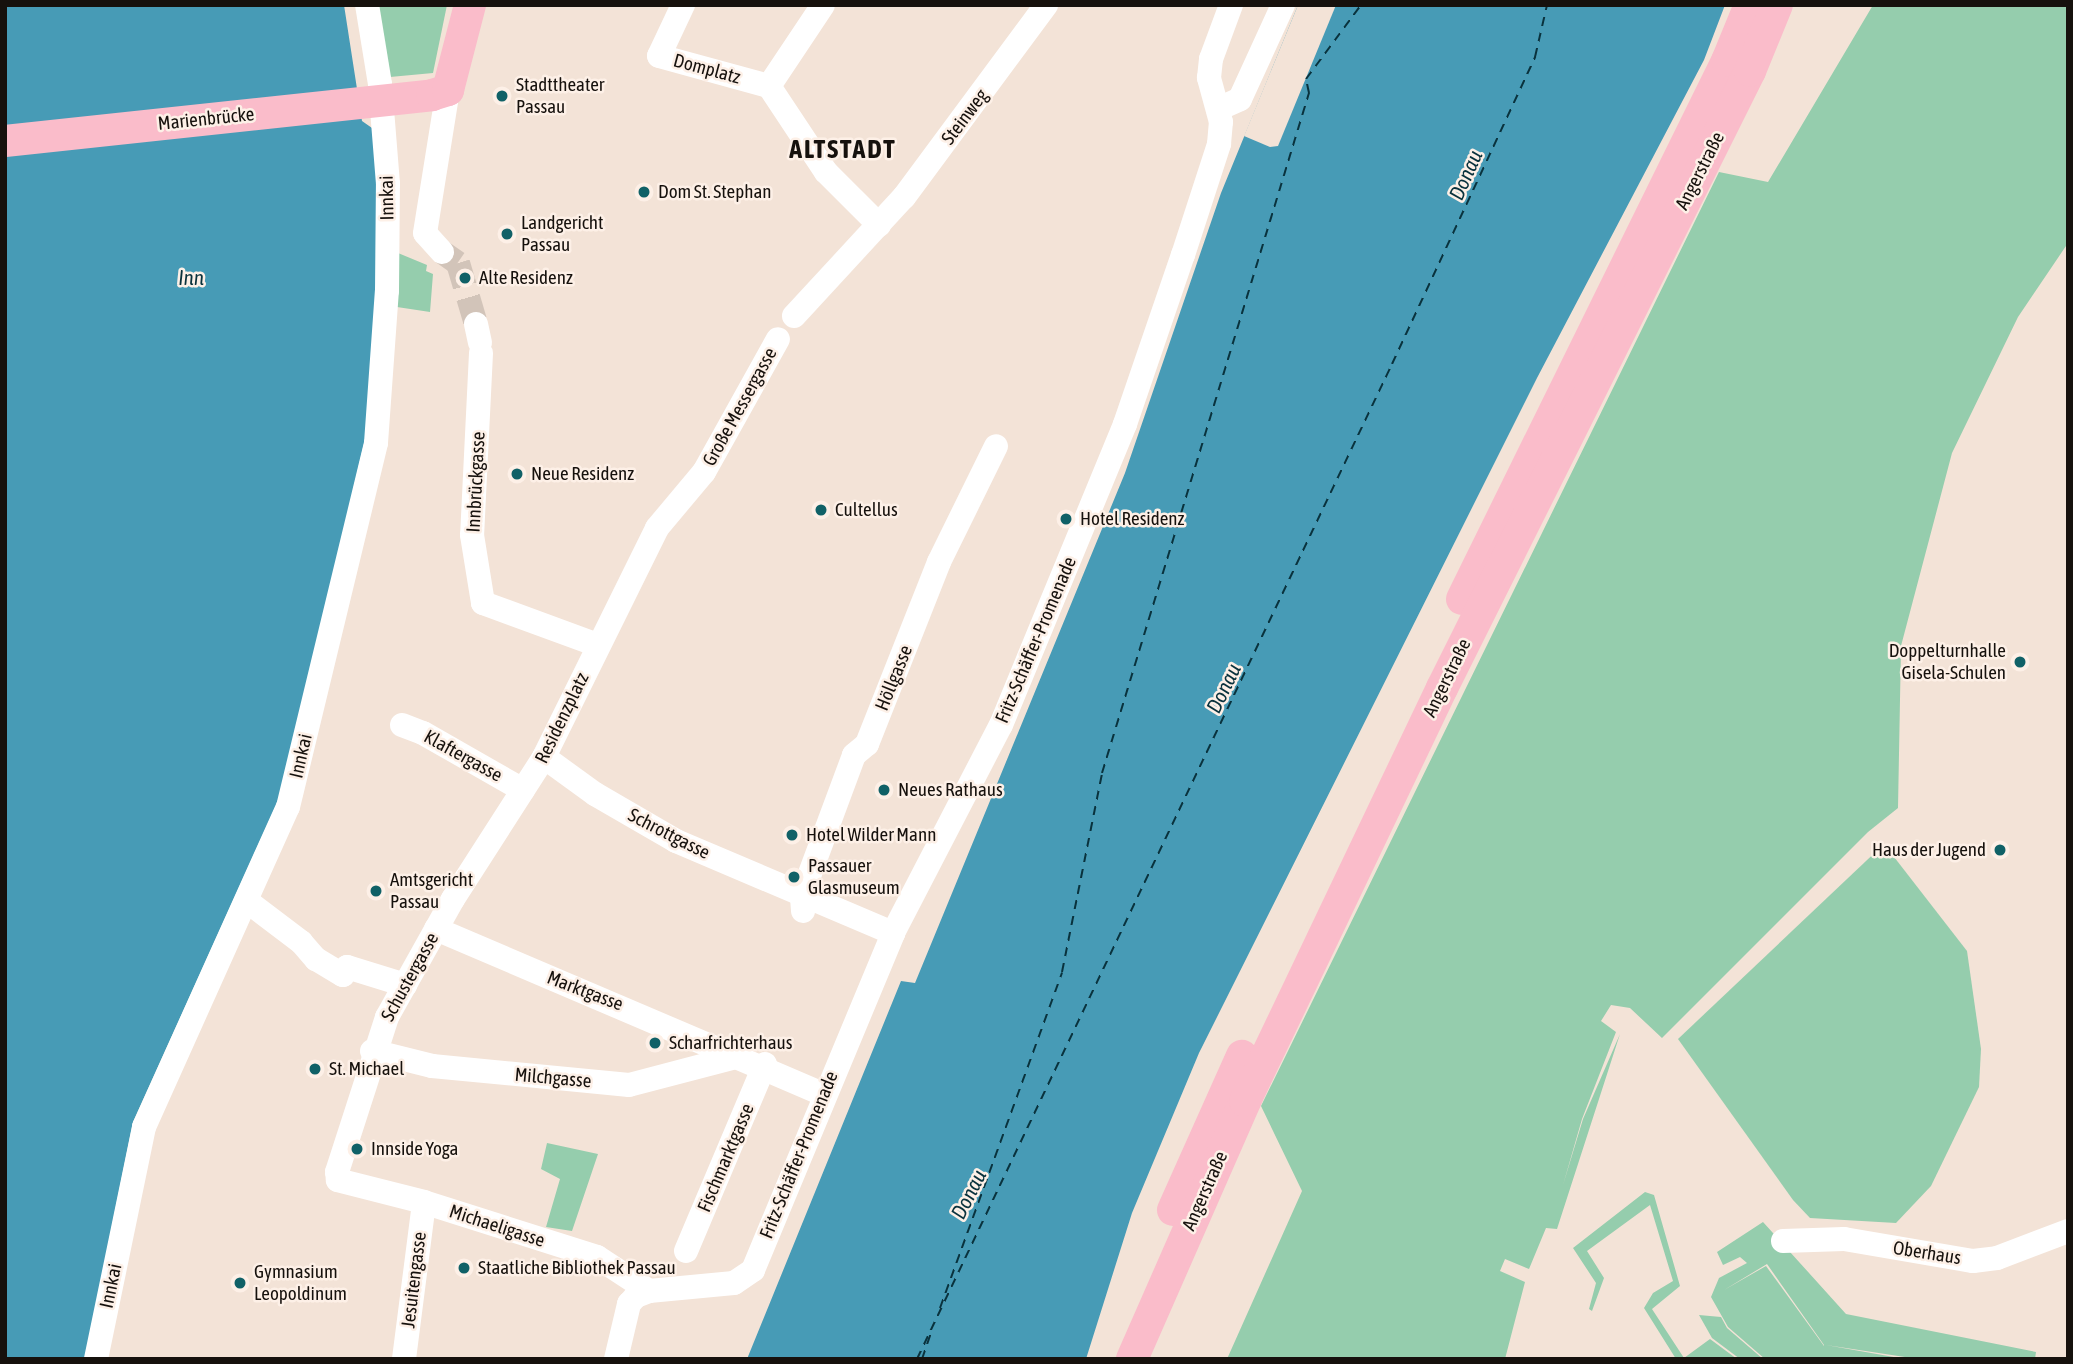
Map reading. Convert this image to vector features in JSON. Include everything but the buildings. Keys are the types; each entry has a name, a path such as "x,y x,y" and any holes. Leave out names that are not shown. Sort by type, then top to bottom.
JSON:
{"main road":[{"path":"448,90 470,5"},
{"name":"Angerstraße","path":"1111,1359 1215,1111 1424,675 1727,61 1750,5"},
{"name":"Angerstraße","path":"1132,1359 1251,1088 1448,676 1750,71 1777,5"},
{"name":"Marienbrücke","path":"5,141 407,97 448,90"}],"street":[{"name":"Innkai","path":"96,1359 144,1127 181,1037 247,901 288,807 376,443 387,291 384,124 367,5"},
{"name":"Domplatz","path":"683,5 659,56 769,86"},
{"path":"823,5 769,86 826,172 880,225"},
{"name":"Steinweg","path":"799,310 880,225 980,97 1046,5"},
{"name":"Fritz-Schäffer-Promenade","path":"649,1291 734,1283 753,1270 823,1094 893,933 1001,725 1125,424 1219,144 1218,109 1209,78 1211,59 1231,5"},
{"path":"1218,109 1243,93 1283,5"},
{"path":"442,252 425,233 448,90"},
{"name":"Große Messergasse","path":"673,505 704,472 778,339"},
{"name":"Innbrückgasse","path":"479,340 472,535 481,594 489,607 598,645"},
{"name":"Höllgasse","path":"803,903 854,755 867,744 939,562 996,446"},
{"name":"Residenzplatz","path":"523,790 544,757 598,645 673,505"},
{"name":"Klaftergasse","path":"402,725 523,790"},
{"name":"Schrottgasse","path":"544,757 595,794 676,841 803,903 893,933"},
{"name":"Schustergasse","path":"338,1180 372,1051 436,929 523,790"},
{"path":"247,901 301,942 316,959 343,975 347,967 405,985"},
{"name":"Marktgasse","path":"436,929 630,1008 732,1058 764,1067 823,1094"},
{"name":"Milchgasse","path":"372,1051 432,1066 629,1085 732,1058"},
{"name":"Fischmarktgasse","path":"686,1251 764,1067"},
{"name":"Michaeligasse","path":"338,1180 424,1202 597,1257 649,1291"},
{"name":"Jesuitengasse","path":"404,1359 424,1202"},
{"name":"Oberhaus","path":"1783,1241 1844,1239 1973,1261 1997,1258 2068,1231"},
{"path":"616,1359 629,1304 649,1291"}],"green space":[{"path":"377,5 447,5 433,73 390,77"},
{"path":"1873,5 2068,5 2068,243 2018,317 1952,453 1901,646 1898,808 1868,832 1662,1038 1630,1008 1611,1005 1601,1021 1616,1032 1582,1119 1563,1185 1583,1119 1620,1034 1557,1229 1546,1228 1529,1269 1505,1259 1500,1271 1525,1282 1505,1359 1227,1359 1302,1191 1261,1106 1719,172 1768,182"},
{"path":"398,253 427,265 426,271 433,274 430,312 397,307"},
{"path":"1884,844 1967,951 1981,1049 1979,1087 1931,1186 1896,1223 1810,1218 1793,1200 1678,1039"},
{"path":"547,1143 598,1154 572,1231 546,1227 560,1179 541,1169"},
{"path":"1645,1192 1654,1195 1680,1286 1652,1309 1684,1358 1710,1339 1737,1359 1676,1359 1644,1308 1653,1293 1673,1281 1650,1205 1587,1251 1604,1278 1592,1311 1589,1309 1596,1283 1573,1248"},
{"path":"1763,1222 1846,1314 2036,1352 2035,1359 1918,1359 1826,1345 1905,1359 1765,1359 1728,1327 1711,1297 1719,1278 1747,1263 1740,1257 1723,1265 1717,1252","holes":["1767,1264 1824,1345 1766,1266 1724,1290"]},
{"path":"1699,1315 1721,1317 1727,1328 1763,1359 1740,1359 1712,1338"}],"water":[{"name":"Inn","path":"5,5 344,5 362,121 372,128 377,173 378,262 366,435 282,792 133,1122 85,1359 5,1359"},
{"name":"Donau","path":"1298,5 1725,5 1704,60 1537,378 1199,1053 1132,1213 1086,1359 747,1359 901,981 915,983 1125,473 1221,193"}],"pier":[{"path":"1298,5 1336,5 1278,146 1270,147 1244,136"}],"ferry route":[{"path":"940,1308 1062,972 1102,773 1309,93 1306,79 1361,5"},
{"path":"917,1359 1392,364 1535,57 1547,5"},
{"path":"922,1359 932,1330"}],"tunnel":[{"path":"442,252 458,263 476,324"}],"place":[{"name":"Stadttheater Passau","path":"502,96"},
{"name":"Dom St. Stephan","path":"644,192"},
{"name":"Landgericht Passau","path":"507,234"},
{"name":"Alte Residenz","path":"465,278"},
{"name":"Neue Residenz","path":"517,474"},
{"name":"Cultellus","path":"821,510"},
{"name":"Hotel Residenz","path":"1066,519"},
{"name":"Doppelturnhalle Gisela-Schulen","path":"2020,662"},
{"name":"Neues Rathaus","path":"884,790"},
{"name":"Hotel Wilder Mann","path":"792,835"},
{"name":"Haus der Jugend","path":"2000,850"},
{"name":"Passauer Glasmuseum","path":"794,877"},
{"name":"Amtsgericht Passau","path":"376,891"},
{"name":"Scharfrichterhaus","path":"655,1043"},
{"name":"St. Michael","path":"315,1069"},
{"name":"Innside Yoga","path":"357,1149"},
{"name":"Staatliche Bibliothek Passau","path":"464,1268"},
{"name":"Gymnasium Leopoldinum","path":"240,1283"}],"district":[{"name":"ALTSTADT","path":"843,150"}]}
